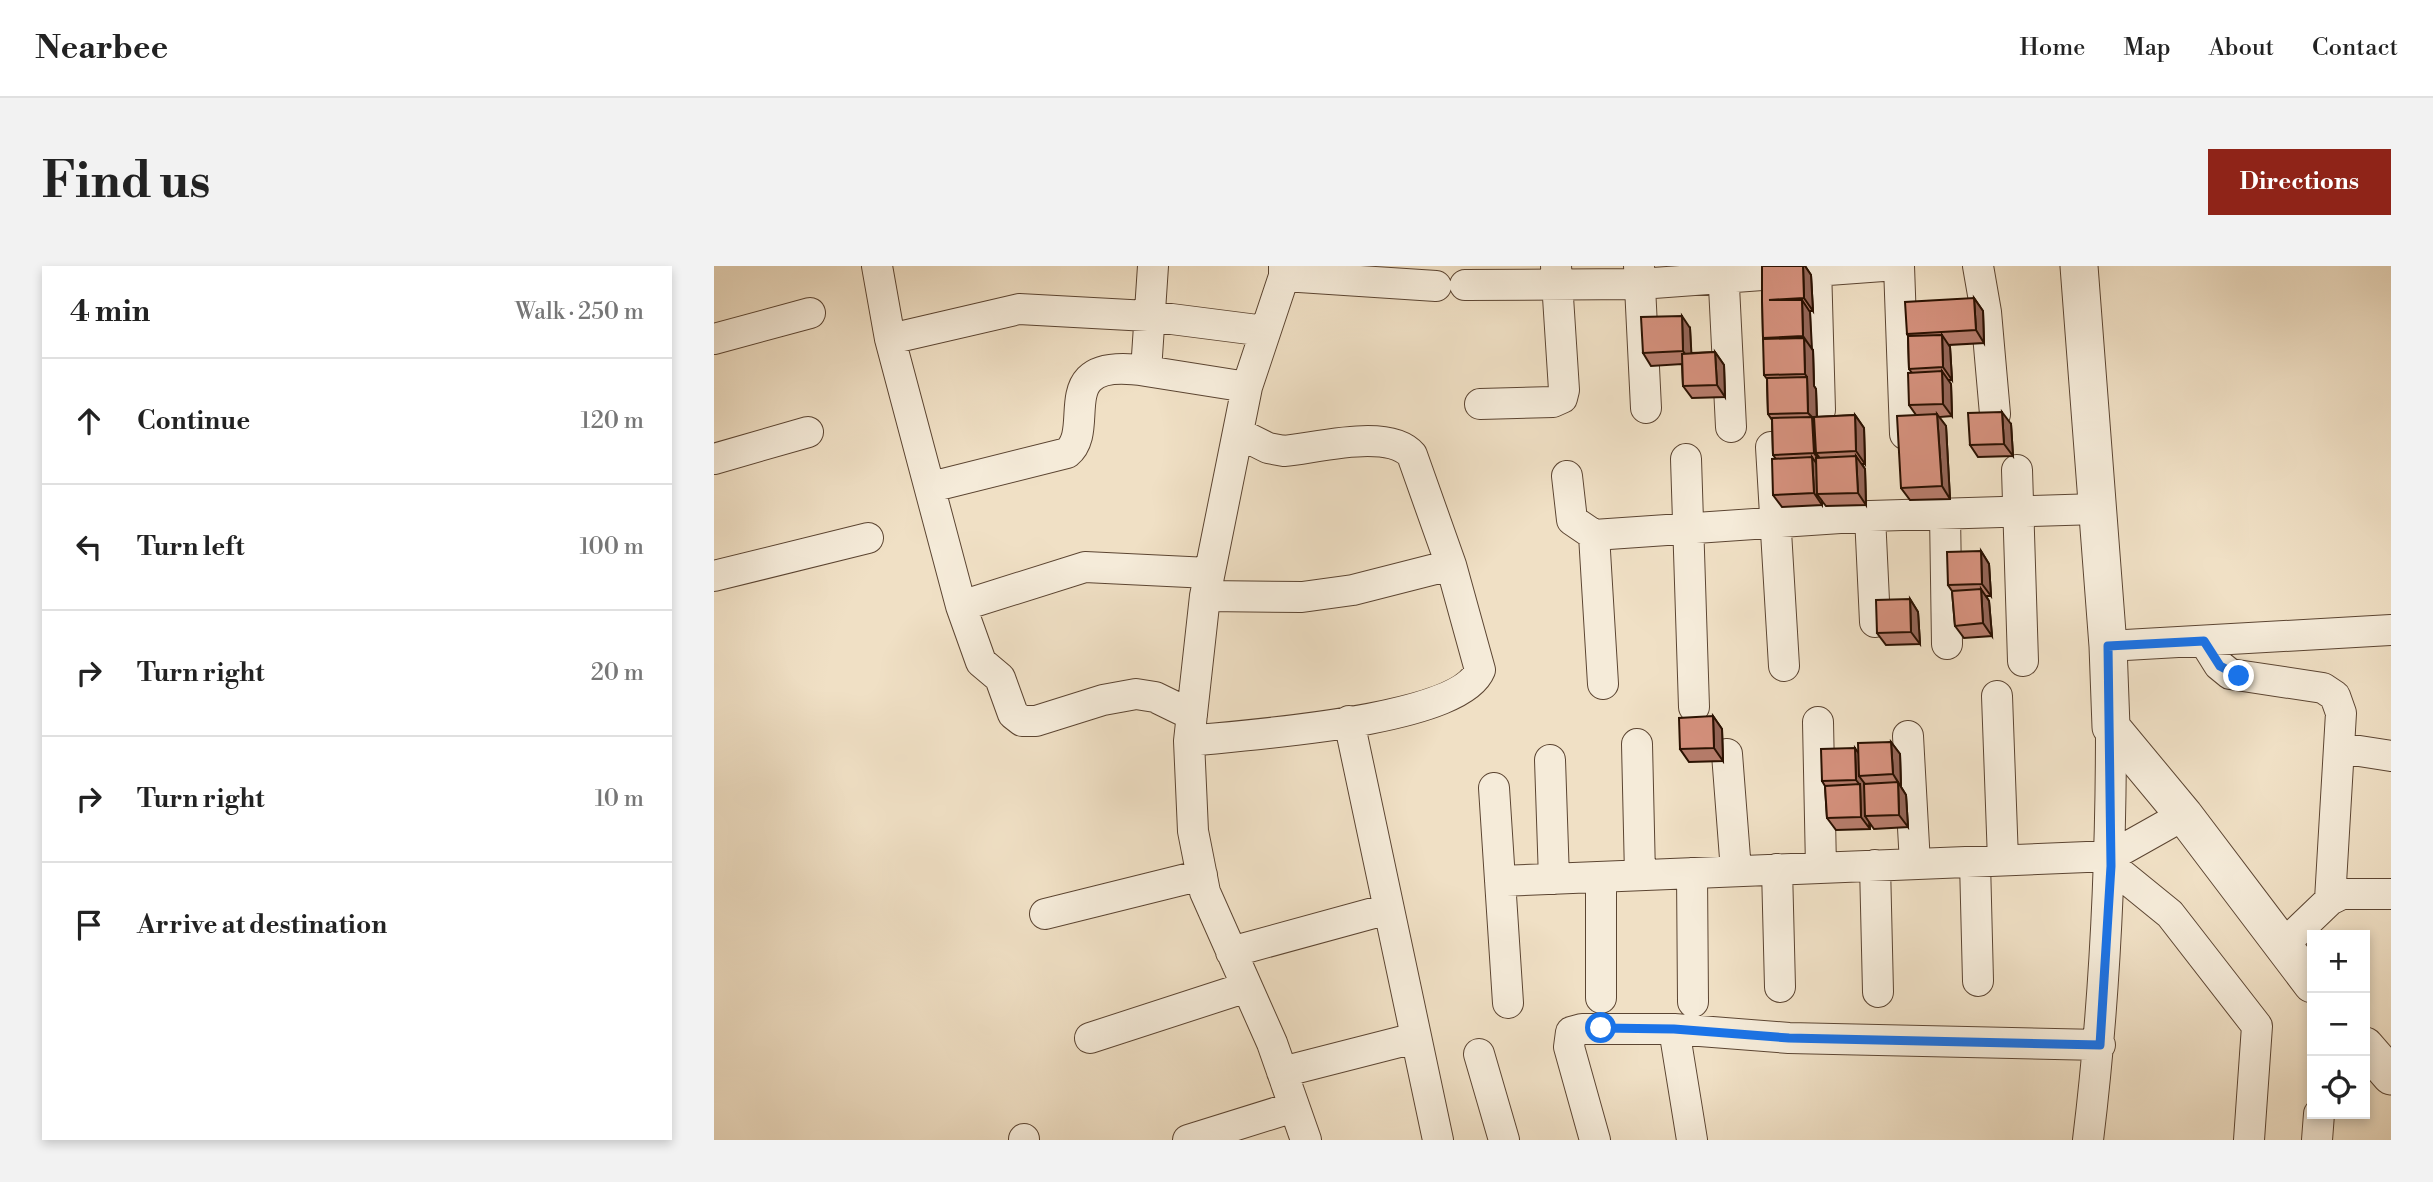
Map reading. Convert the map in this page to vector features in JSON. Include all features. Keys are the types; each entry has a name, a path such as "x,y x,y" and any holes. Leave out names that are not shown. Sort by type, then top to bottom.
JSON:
{"street":[{"path":"877,266 890,339 961,606 981,662 1000,678 1013,714 1022,721 1036,721 1103,700 1136,694 1155,698 1191,728 1349,721 1410,712 1457,693 1477,677 1479,660 1451,565 1412,455 1405,446 1383,440 1284,452 1268,448 1238,433"},
{"path":"1146,372 1153,266"},
{"path":"1306,1140 1282,1072 1205,892 1193,831 1191,728 1207,584 1247,387 1284,271 1451,286 1556,274 1639,275 1883,266"},
{"path":"1899,266 1905,434"},
{"path":"1978,266 1986,312 1995,414"},
{"path":"2079,266 2108,646 2111,727 2111,861 2100,1045 2088,1140"},
{"path":"1816,268 1820,410"},
{"path":"1723,272 1731,427"},
{"path":"1480,404 1553,402 1562,398 1564,390 1556,274"},
{"path":"1639,275 1646,408"},
{"path":"890,339 1019,309 1148,316 1265,331"},
{"path":"714,339 810,313"},
{"path":"931,487 1067,453 1075,442 1079,400 1091,379 1109,369 1120,367 1247,387"},
{"path":"714,458 808,432"},
{"path":"1771,447 1784,666"},
{"path":"1686,459 1694,707"},
{"path":"2017,470 2023,661"},
{"path":"1567,476 1572,520 1594,535 1688,531 1870,516 2098,509"},
{"path":"1945,514 1947,644"},
{"path":"1870,516 1875,622"},
{"path":"1594,535 1603,684"},
{"path":"714,576 867,538"},
{"path":"961,606 1085,567 1314,595 1353,590 1451,565"},
{"path":"2108,646 2391,630"},
{"path":"2204,641 2220,666 2230,674 2332,692 2341,713 2330,900"},
{"path":"1978,981 1989,861 1997,696"},
{"path":"1349,721 1438,1140"},
{"path":"1818,722 1821,867"},
{"path":"2111,727 2307,978"},
{"path":"1908,736 1915,864"},
{"path":"1637,744 1640,875"},
{"path":"2340,748 2391,755"},
{"path":"1727,754 1736,871"},
{"path":"1550,760 1554,879"},
{"path":"1494,789 1508,1003"},
{"path":"1500,881 1989,861 2111,861 2183,816"},
{"path":"2111,861 2170,914 2257,1026 2249,1140"},
{"path":"1875,865 1878,992"},
{"path":"1777,869 1780,987"},
{"path":"1692,873 1693,1002"},
{"path":"1045,914 1202,875"},
{"path":"1601,877 1601,998"},
{"path":"2282,946 2330,900 2354,891 2391,894"},
{"path":"1231,952 1388,909"},
{"path":"1090,1038 1247,987"},
{"path":"1595,1140 1569,1047 1571,1032 1601,1028 1674,1029 1789,1038 2100,1045"},
{"path":"1674,1029 1692,1140"},
{"path":"1282,1072 1415,1038"},
{"path":"2370,1052 2391,1076"},
{"path":"1479,1054 1504,1140"},
{"path":"1188,1140 1294,1107"},
{"path":"2317,1140 2319,1119"}],"building":[{"path":"1762,266 1803,266 1804,298 1769,300 1802,300 1803,336 1763,338"},
{"path":"1974,298 1976,330 1907,334 1905,302"},
{"path":"1682,316 1683,351 1643,353 1641,317"},
{"path":"1942,335 1943,367 1909,369 1908,336"},
{"path":"1804,338 1805,374 1764,375 1763,339"},
{"path":"1715,352 1717,385 1683,386 1682,354"},
{"path":"1942,371 1943,404 1909,405 1908,373"},
{"path":"1807,377 1808,413 1768,414 1767,378"},
{"path":"2002,412 2004,444 1970,445 1968,413"},
{"path":"1937,414 1942,486 1901,488 1897,416"},
{"path":"1855,415 1856,451 1816,453 1814,417"},
{"path":"1812,417 1814,453 1773,455 1772,418"},
{"path":"1856,456 1858,493 1817,494 1816,458"},
{"path":"1812,457 1814,493 1773,495 1772,459"},
{"path":"1981,551 1982,584 1948,585 1947,552"},
{"path":"1981,589 1983,623 1955,626 1952,591"},
{"path":"1910,599 1911,632 1877,633 1876,600"},
{"path":"1713,716 1714,748 1680,749 1679,718"},
{"path":"1891,742 1893,774 1859,776 1858,743"},
{"path":"1855,748 1856,780 1822,781 1821,749"},
{"path":"1898,782 1899,815 1865,816 1864,784"},
{"path":"1860,784 1861,817 1827,818 1825,786"}],"route":[{"path":"1601,1028 1674,1029 1789,1038 2100,1045 2111,866 2108,646 2204,641 2220,666 2230,674 2239,676"}]}
